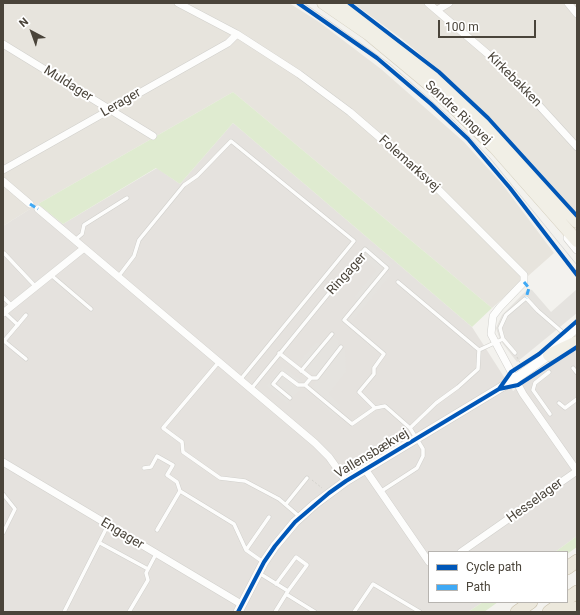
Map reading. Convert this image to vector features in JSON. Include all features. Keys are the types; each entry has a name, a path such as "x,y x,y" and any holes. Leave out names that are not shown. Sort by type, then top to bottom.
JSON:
{"highway":[{"path":"568,567 577,561"},
{"path":"568,576 577,570"},
{"path":"568,598 577,592"},
{"path":"549,612 562,603"},
{"path":"568,612 577,608"}],"main road":[{"name":"Søndre Ringvej","path":"323,3 368,34 433,88 495,148 577,241"},
{"name":"Søndre Ringvej","path":"338,3 404,51 440,82 474,114 577,222"},
{"path":"552,211 577,232"},
{"path":"549,355 572,339"}],"street":[{"name":"Folemarksvej","path":"178,3 237,34 299,74 350,112 430,181 522,272 525,279 524,282 493,316 491,330 494,342 513,375"},
{"name":"Kirkebakken","path":"428,3 489,55 524,89 577,147"},
{"path":"438,10 449,3"},
{"path":"568,3 577,14"},
{"name":"Lerager","path":"3,170 228,43 237,34"},
{"name":"Muldager","path":"3,44 153,136"},
{"path":"3,181 30,204"},
{"path":"38,209 83,249 315,443 329,457 346,481"},
{"path":"552,211 558,226 577,249"},
{"path":"4,313 83,249"},
{"path":"572,339 577,327"},
{"name":"Vallensbækvej","path":"240,608 264,562 275,546 300,517 329,493 365,469 417,438 513,375 549,355 577,336"},
{"name":"Hesselager","path":"462,551 577,471 523,394 513,375"},
{"name":"Engager","path":"4,464 156,554 240,608"},
{"path":"365,469 428,561"}],"lane":[{"path":"118,278 134,256 139,240 184,185 197,176 231,141 354,241 239,380"},
{"path":"75,241 82,234 84,225 126,198"},
{"name":"Ringager","path":"251,390 279,353 366,249 387,268 344,320 384,354 374,368 374,374 359,392 375,408"},
{"path":"4,252 36,287"},
{"path":"51,275 91,309"},
{"path":"398,282 479,350"},
{"path":"3,297 12,306"},
{"path":"515,353 503,339 500,328 504,320 526,298 552,323 572,339"},
{"path":"4,313 18,324"},
{"path":"26,315 4,340 26,359"},
{"path":"301,371 332,334"},
{"path":"479,350 503,339"},
{"path":"279,353 311,378 317,378 341,347"},
{"path":"410,428 422,415 478,369 479,350"},
{"path":"218,363 163,428 182,442 183,452 220,478 245,481 286,504 300,517"},
{"path":"573,368 577,373"},
{"path":"549,372 535,383 533,390 550,414"},
{"path":"290,398 273,384 282,373 298,385 305,385 352,424 375,408 385,406 410,428 423,449 423,456 417,468 380,492"},
{"path":"305,385 311,378"},
{"path":"559,403 565,408 577,399"},
{"path":"144,468 151,467 157,456 173,465 167,476 177,482 180,491 234,524 246,550 264,562"},
{"path":"286,504 307,478"},
{"path":"157,530 180,491"},
{"path":"3,494 15,509 3,533"},
{"path":"246,550 269,517"},
{"path":"64,612 108,525"},
{"path":"100,543 148,569"},
{"path":"129,612 148,580 146,574 156,554"},
{"path":"275,612 287,592 307,565 296,557 276,584"},
{"path":"258,573 315,612"},
{"path":"354,612 373,584 420,612"}],"path":[{"path":"515,353 523,369"},
{"path":"513,375 523,369 527,361"},
{"path":"307,478 329,493"}],"shaded area":[{"path":"3,3 289,3 319,22 381,69 464,142 502,184 554,253 492,308 233,92 38,204 3,226"},
{"path":"353,3 576,3 577,213 499,127 445,75 402,39"},
{"path":"233,123 472,327 513,391 577,346 577,536 556,551 428,551 428,603 482,603 468,612 3,612 3,226 38,204 63,224 157,168 180,184"},
{"path":"369,243 393,263 386,272 391,275 352,322 348,319 361,303 354,297 376,270 360,256"},
{"path":"528,289 532,290 551,312 577,289 577,313 517,362 500,340 496,328 502,315"},
{"path":"334,336 340,341 338,344 345,350 346,372 329,394 341,406 335,416 317,401 320,395 312,388 317,377 298,363 316,342 324,347"},
{"path":"282,366 302,381 300,390 287,404 266,386"}],"green space":[{"path":"233,92 492,308 472,327 233,123 180,184 156,168 63,224 38,204"},
{"path":"577,536 577,547 568,553 568,551 556,551"},
{"path":"482,603 497,603 484,612 468,612"}],"tram line":[{"path":"304,3 390,64 453,120 490,158 577,265"}],"marked path":[{"path":"30,204 38,209"},
{"path":"524,282 529,288 526,298"}],"cycle path":[{"path":"298,3 377,58 431,104 468,139 510,188 577,275"},
{"path":"349,3 439,72 488,118 577,216"},
{"path":"499,389 511,372 539,354 577,321"},
{"path":"238,612 264,562 275,546 295,522 329,493 346,481 499,389 518,385 577,347"}]}
